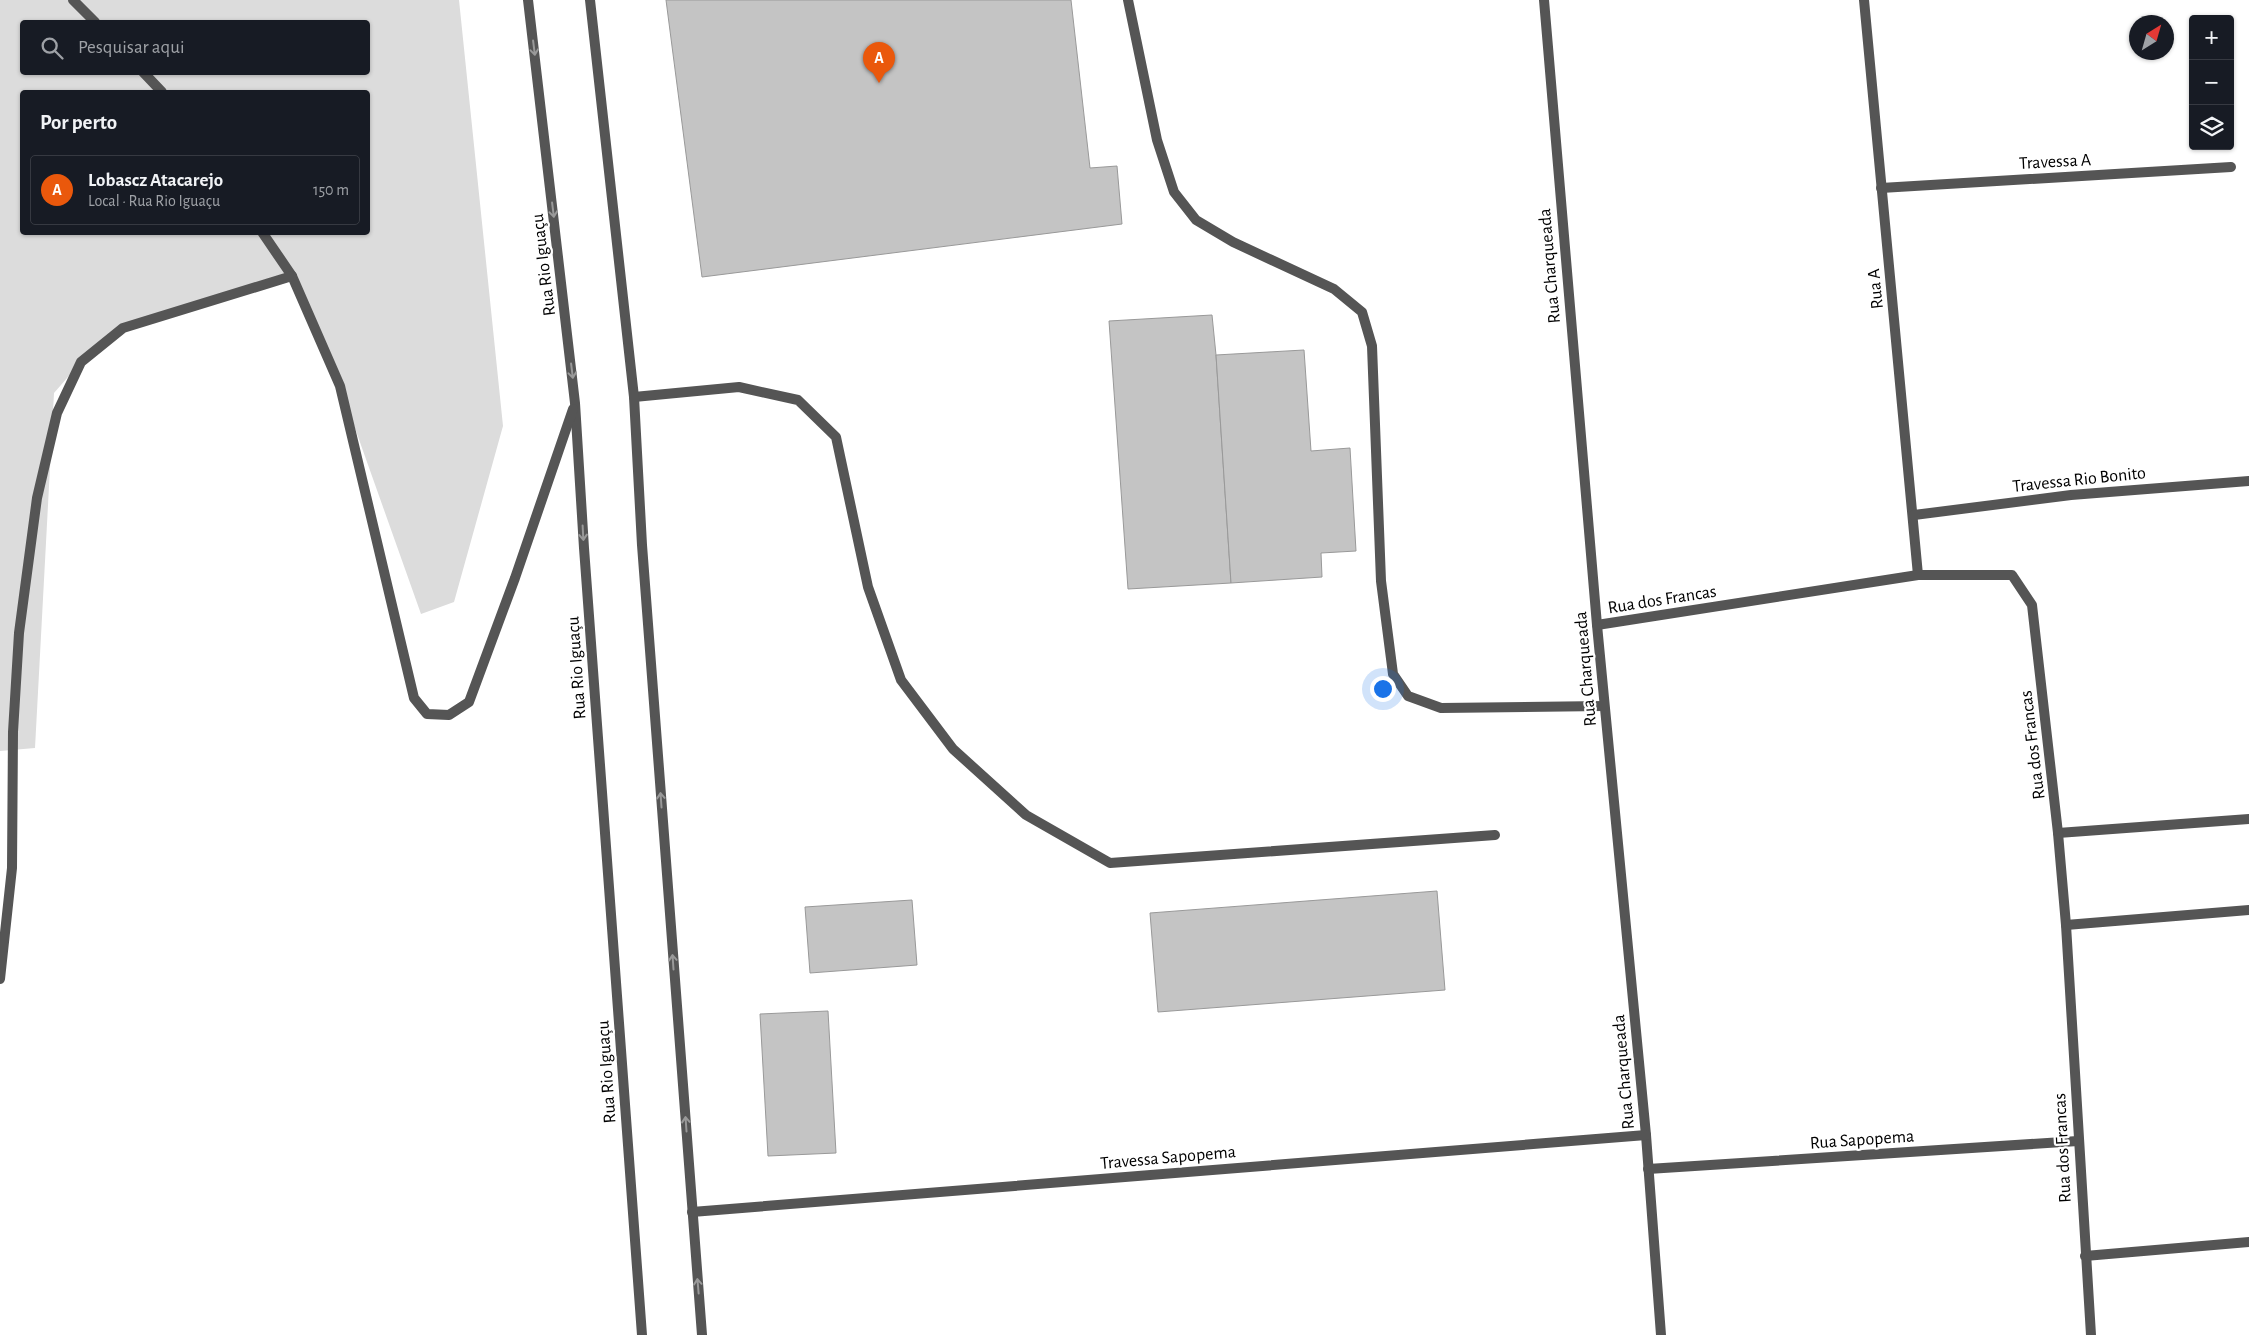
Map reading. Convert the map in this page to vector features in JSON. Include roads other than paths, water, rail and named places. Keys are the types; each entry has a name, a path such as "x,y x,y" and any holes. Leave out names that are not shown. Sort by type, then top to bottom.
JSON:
{"street":[{"path":"73,0 92,20"},
{"name":"Rua Rio Iguaçu","path":"528,0 575,403 584,558 642,1335"},
{"path":"590,0 634,397 642,545 702,1335"},
{"path":"1128,0 1158,140 1174,192 1196,220 1233,242 1334,289 1362,312 1372,346 1381,581 1393,674 1408,696 1440,708 1604,706"},
{"name":"Rua Charqueada","path":"1544,0 1604,706 1646,1135 1661,1335"},
{"name":"Rua A","path":"1864,0 1914,515 1918,575"},
{"path":"146,75 160,90"},
{"name":"Travessa A","path":"1881,188 2231,167"},
{"path":"264,235 292,276 340,386 414,698 427,714 449,715 469,702 515,578 575,403"},
{"path":"0,979 12,868 13,732 19,633 37,498 58,413 81,362 123,328 292,276"},
{"path":"634,397 739,387 798,400 830,431 836,437 868,587 901,680 953,749 1026,815 1110,863 1495,835"},
{"name":"Travessa Rio Bonito","path":"1914,515 2071,495 2249,481"},
{"name":"Rua dos Francas","path":"1597,626 1918,575 2012,575 2032,605 2058,833 2066,926 2091,1335"},
{"path":"2058,833 2249,819"},
{"path":"2066,926 2249,910"},
{"name":"Travessa Sapopema","path":"692,1212 1646,1135"},
{"name":"Rua Sapopema","path":"1648,1169 2078,1141"},
{"path":"2085,1256 2249,1242"}],"place":[{"name":"Lobascz Atacarejo","path":"879,83"}]}
